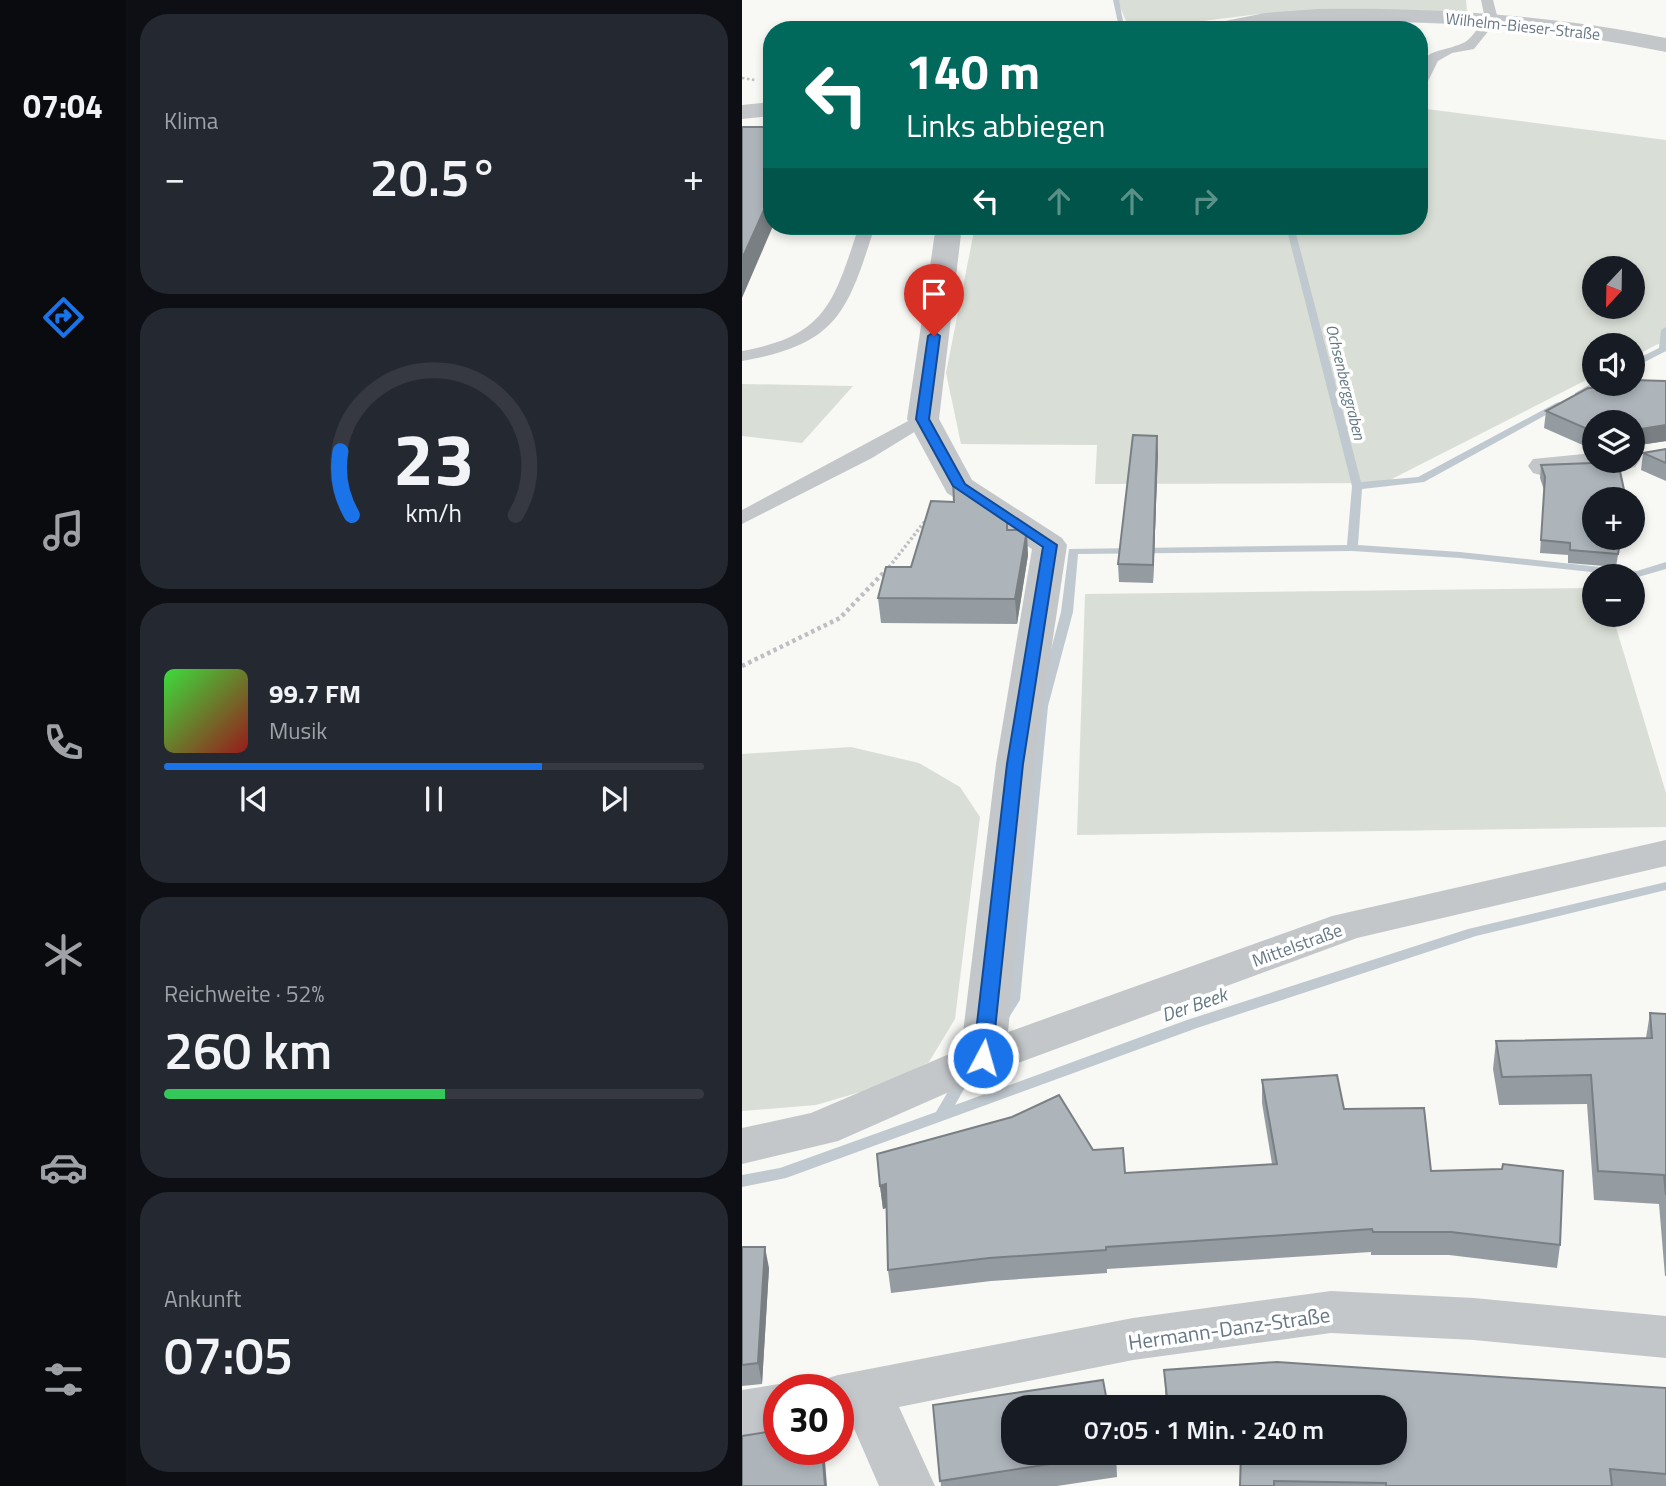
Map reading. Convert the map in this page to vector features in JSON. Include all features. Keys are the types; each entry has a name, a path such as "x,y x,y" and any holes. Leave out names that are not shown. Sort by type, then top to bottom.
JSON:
{"street":[{"name":"Wilhelm-Bieser-Straße","path":"1260,21 1336,13 1489,10 1666,45"},
{"path":"742,112 763,110"},
{"path":"948,235 923,419 960,486 1050,545 1015,764 983,1058"},
{"path":"1544,466 1582,463"},
{"name":"Mittelstraße","path":"742,1146 821,1129 983,1058 1348,926 1666,853"},
{"name":"Hermann-Danz-Straße","path":"854,1394 1133,1339 1331,1312 1474,1319 1666,1337"},
{"path":"854,1397 907,1486"},
{"path":"742,1413 763,1410"}],"lane":[{"path":"1428,67 1432,59 1448,50 1469,46 1489,10"},
{"path":"742,356 776,352 809,337 829,319 844,295 864,235"},
{"path":"742,518 865,454 923,419"}],"path":[{"path":"742,666 840,618 881,577 920,525 960,486"}],"shaded area":[{"path":"1117,0 1466,0 1467,12 1259,14 1203,21 1126,21"},
{"path":"1428,109 1666,140 1666,344 1658,344 1645,351 1645,333 1582,333 1582,382 1384,483 1095,484 1097,445 961,444 946,373 973,235 1428,235"},
{"path":"742,384 853,386 802,443 742,436"},
{"path":"1582,588 1582,627 1616,627 1666,793 1666,827 1077,835 1085,594"},
{"path":"851,747 919,763 960,787 980,817 955,1019 929,1062 881,1086 816,1105 742,1111 742,754"}],"building":[{"path":"742,127 763,127 763,212 742,259"},
{"path":"1645,380 1666,381 1666,425 1645,428 1645,410 1582,410 1582,427 1546,411 1582,391 1582,396 1645,396"},
{"path":"1133,435 1157,436 1153,565 1118,564"},
{"path":"1666,449 1666,463 1645,454"},
{"path":"1582,463 1582,473 1620,473 1623,487 1582,487 1582,550 1619,550 1618,554 1570,550 1570,543 1541,540 1545,477 1541,465"},
{"path":"953,479 1007,512 1007,530 1027,530 1015,599 878,598 886,567 911,567 931,501 954,502"},
{"path":"1650,1013 1666,1014 1666,1195 1664,1175 1598,1171 1591,1075 1502,1077 1496,1041 1652,1038"},
{"path":"1337,1075 1344,1109 1424,1108 1431,1171 1502,1169 1503,1164 1563,1171 1560,1245 1451,1232 1373,1232 1372,1229 1106,1247 1106,1250 989,1258 888,1270 886,1184 880,1186 877,1154 1012,1117 1059,1095 1093,1150 1123,1148 1125,1173 1277,1164 1262,1080"},
{"path":"742,1247 765,1247 758,1363 742,1365"},
{"path":"1277,1362 1666,1388 1666,1474 1610,1469 1612,1486 1386,1486 1386,1483 1274,1481 1274,1486 1240,1486 1241,1465 1407,1465 1407,1395 1167,1395 1164,1370"},
{"path":"1103,1380 1106,1395 1001,1395"},
{"path":"1001,1395 1001,1465 1044,1465 940,1481 933,1405"},
{"path":"763,1433 763,1465 823,1465 825,1486 742,1486 742,1436"}],"waterway":[{"name":"Ochsenberggraben","path":"1116,0 1120,21"},
{"name":"Ochsenberggraben","path":"1292,235 1357,486"},
{"path":"1645,359 1663,349 1666,330"},
{"path":"1578,395 1582,393"},
{"path":"1357,486 1420,480 1559,405"},
{"name":"Ochsenberggraben","path":"1352,548 1357,486"},
{"path":"1003,1015 1013,1000 1042,706 1067,612 1073,551 1352,548"},
{"path":"1352,548 1460,555 1638,574 1666,565"},
{"name":"Der Beek","path":"941,1115 1192,1024 1473,932 1666,886"},
{"path":"941,1115 965,1075"},
{"name":"Der Beek","path":"742,1181 781,1174 941,1115"}],"route":[{"path":"934,336 923,419 960,486 1050,545 1015,764 983,1058"}]}
